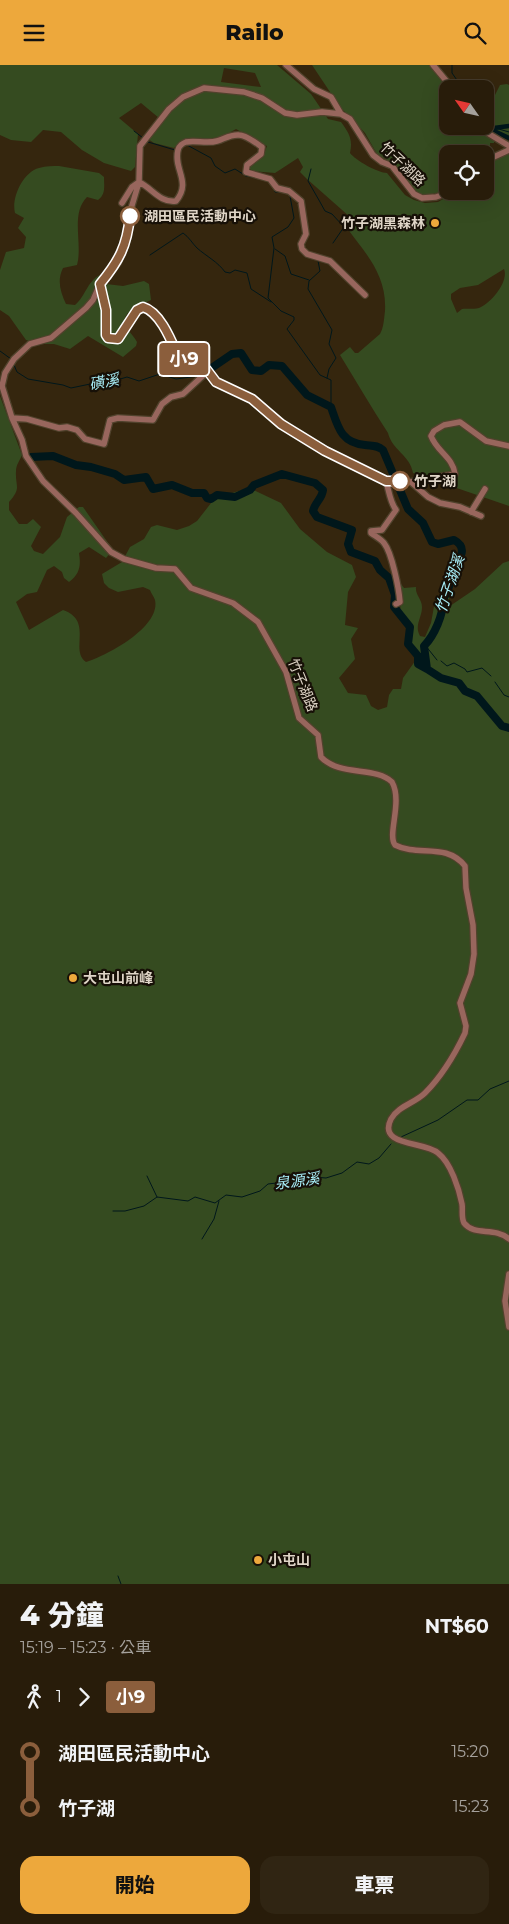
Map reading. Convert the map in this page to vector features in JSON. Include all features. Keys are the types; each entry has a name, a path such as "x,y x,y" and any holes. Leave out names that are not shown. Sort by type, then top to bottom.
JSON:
{"street":[{"path":"286,65 314,89 331,97 341,114"},
{"path":"433,65 446,80"},
{"name":"竹子湖路","path":"439,196 422,198 414,194 392,166 382,162 373,155 350,119 341,114 322,112 297,115 285,113 252,94 204,88 183,97 169,109 140,146 139,183 130,212 128,237 118,263 100,284 92,300 62,329 50,338 27,346 12,362 5,373 2,386 12,419 34,471 111,552 124,559 156,568 175,569 180,572 186,585 233,603 258,622 286,672 299,718 318,735 321,757 345,770 383,776 392,782 397,804 392,839 395,845 406,849 439,850 456,857 465,865 466,888 473,925 474,954 471,973 460,1003 466,1026 465,1033 435,1082 423,1095 395,1113 389,1126 390,1133 395,1139 427,1147 438,1152 445,1160 462,1203 462,1218 469,1227 479,1231 496,1231 509,1239"},
{"path":"122,203 132,187 139,183 148,187 162,200 168,202 176,201 183,182 178,161 180,145 185,142 216,142 232,135 240,135 262,147 261,155 247,165 246,172 270,179 277,188 289,191 303,205 306,234 301,244 302,249 307,254 330,261 365,295"},
{"path":"490,135 509,148 494,156"},
{"path":"100,284 106,310 106,335 108,338 118,339 137,310 143,307 148,309 161,323 178,356 197,363 208,371 216,382 252,399 299,436 386,481 412,482 455,474 451,460 439,450 431,436 434,431 444,425 460,422 486,441 509,446"},
{"path":"12,419 27,419 59,428 67,427 78,430 85,439 104,444 110,420 118,418 153,420 162,404 172,397 183,394 208,371"},
{"path":"386,481 392,496 391,503 396,510 395,515 382,530 371,531 371,533 383,542 388,549 399,593 400,602 396,604"},
{"path":"412,482 428,497 440,503 481,516"},
{"path":"470,511 485,489"},
{"path":"509,1273 505,1301 509,1327"}],"green space":[{"path":"0,65 277,65 311,94 328,119 341,122 350,136 350,153 353,156 373,169 387,173 405,195 414,200 425,203 441,200 494,200 494,160 509,154 509,506 413,473 408,462 393,444 340,355 350,347 355,353 358,353 380,334 385,311 383,287 368,256 347,228 350,217 300,172 303,167 298,158 275,173 251,171 249,166 263,157 267,146 236,129 222,137 180,142 174,148 154,143 148,139 159,126 159,118 141,103 119,118 138,134 135,167 131,171 104,163 82,150 61,132 43,130 31,142 11,140 0,135","holes":["224,68 255,73 261,87 221,82","504,269 505,274 499,291 490,301 479,308 462,309 457,313 451,299 451,294 460,288 478,285"]},
{"path":"312,65 430,65 442,80 439,80 439,135 486,135 494,143 490,143 490,145 439,145 439,192 425,196 419,194 391,162 377,154 365,133 340,107"},
{"path":"500,85 509,85 509,138 494,130 494,97"},
{"path":"59,166 99,173 104,177 104,190 101,198 98,200 87,197 79,212 77,265 63,268 60,277 61,290 66,304 75,305 90,283 103,274 102,278 106,284 123,286 144,281 149,284 151,300 126,315 125,324 137,342 136,346 123,357 88,336 70,349 54,344 39,344 26,340 9,316 0,310 0,270 6,252 24,248 26,237 18,228 24,218 15,213 14,207 17,193 23,180 33,170"},
{"path":"0,396 22,455 16,469 17,490 9,502 9,510 19,524 27,524 33,519 41,527 31,546 34,551 43,554 60,537 67,517 79,507 83,507 113,550 106,558 89,547 79,553 79,569 69,582 64,578 62,572 54,566 47,570 37,592 27,594 16,602 29,630 63,610 72,615 77,621 79,628 81,657 86,662 106,654 130,639 150,620 155,610 155,600 150,590 143,587 118,592 109,588 104,583 102,574 122,562 130,547 144,539 151,527 157,525 177,530 189,526 197,521 215,498 249,488 281,503 300,529 327,552 352,565 356,577 348,592 345,625 358,628 351,639 355,659 339,678 348,693 366,695 371,706 378,710 387,707 389,695 393,689 401,689 403,678 418,657 407,646 408,627 399,615 400,603 391,582 391,577 396,577 404,588 416,587 422,607 418,632 420,636 425,637 431,623 435,601 439,595 449,589 454,590 445,606 447,608 475,589 503,563 509,561 509,1584 0,1584"}],"waterway":[{"path":"452,65 452,73 457,80"},
{"path":"494,128 509,126"},
{"path":"494,128 509,132"},
{"path":"134,131 143,138"},
{"path":"494,131 509,138"},
{"path":"148,142 175,150"},
{"path":"187,145 211,158 215,166 225,173 235,169 246,176 262,179"},
{"path":"311,169 308,181 325,211 332,214 344,227 333,243"},
{"path":"273,187 275,192 281,192"},
{"path":"287,193 290,196 294,218 288,227 272,237 274,248 268,298 281,311 294,317 294,320 287,329 320,375 331,380 331,407"},
{"path":"150,255 183,233 225,272 230,273 235,270 247,273 251,289 271,302"},
{"path":"275,249 285,256 291,274 309,280"},
{"path":"318,261 320,271 309,281 308,289 332,330 329,344 336,358 329,369 327,378"},
{"name":"磺溪","path":"0,351 11,359"},
{"name":"竹子湖溪","path":"210,369 232,354 241,353 252,370 261,371 269,365 282,366 307,395 331,407 339,427 346,437 357,444 377,446 383,450 408,509 423,523 432,542 438,544 454,540 459,543 462,550 443,599 438,624 424,646 427,669 441,678 459,683 465,691 477,696 502,726 509,728"},
{"name":"磺溪","path":"14,365 17,372 28,379 71,388 95,383 100,385 127,377 139,381 160,374 176,379 199,376"},
{"path":"31,457 53,456 76,465 115,474 124,480 146,477 153,489 172,485 192,493 204,493 207,498 211,499 217,495 235,497 250,490 254,485 282,474 315,483 323,490 313,511 317,517 352,530 348,544 351,552 375,561 380,570 389,578 395,595 394,607 410,627 408,644 418,656 418,664 427,669"},
{"path":"425,645 437,660"},
{"path":"441,661 447,666 454,663 467,672 482,668 491,676"},
{"path":"495,682 504,695 509,697"},
{"name":"泉源溪","path":"401,1137 438,1120 467,1100 478,1100 490,1089 509,1081"},
{"name":"泉源溪","path":"113,1211 125,1211 144,1206 157,1197 188,1201 195,1197 215,1203 226,1195 242,1197 260,1191 268,1184 285,1182 297,1184 313,1177 326,1178 342,1173 357,1162 369,1164 379,1158 391,1144"},
{"path":"147,1176 157,1197"},
{"path":"202,1239 214,1219 219,1201"},
{"path":"118,1576 121,1584"}],"bus line":[{"name":"小9","path":"130,216 128,237 118,263 100,284 106,310 106,335 108,338 111,340 118,339 137,310 143,307 148,309 156,316 173,343 178,356 197,363 207,370 216,382 252,399 263,406 281,424 325,451 386,481 400,481"}],"place":[{"name":"湖田區民活動中心","path":"130,216"},
{"name":"竹子湖黑森林","path":"435,223"},
{"name":"竹子湖","path":"400,481"},
{"name":"大屯山前峰","path":"73,978"},
{"name":"小屯山","path":"258,1560"}]}
